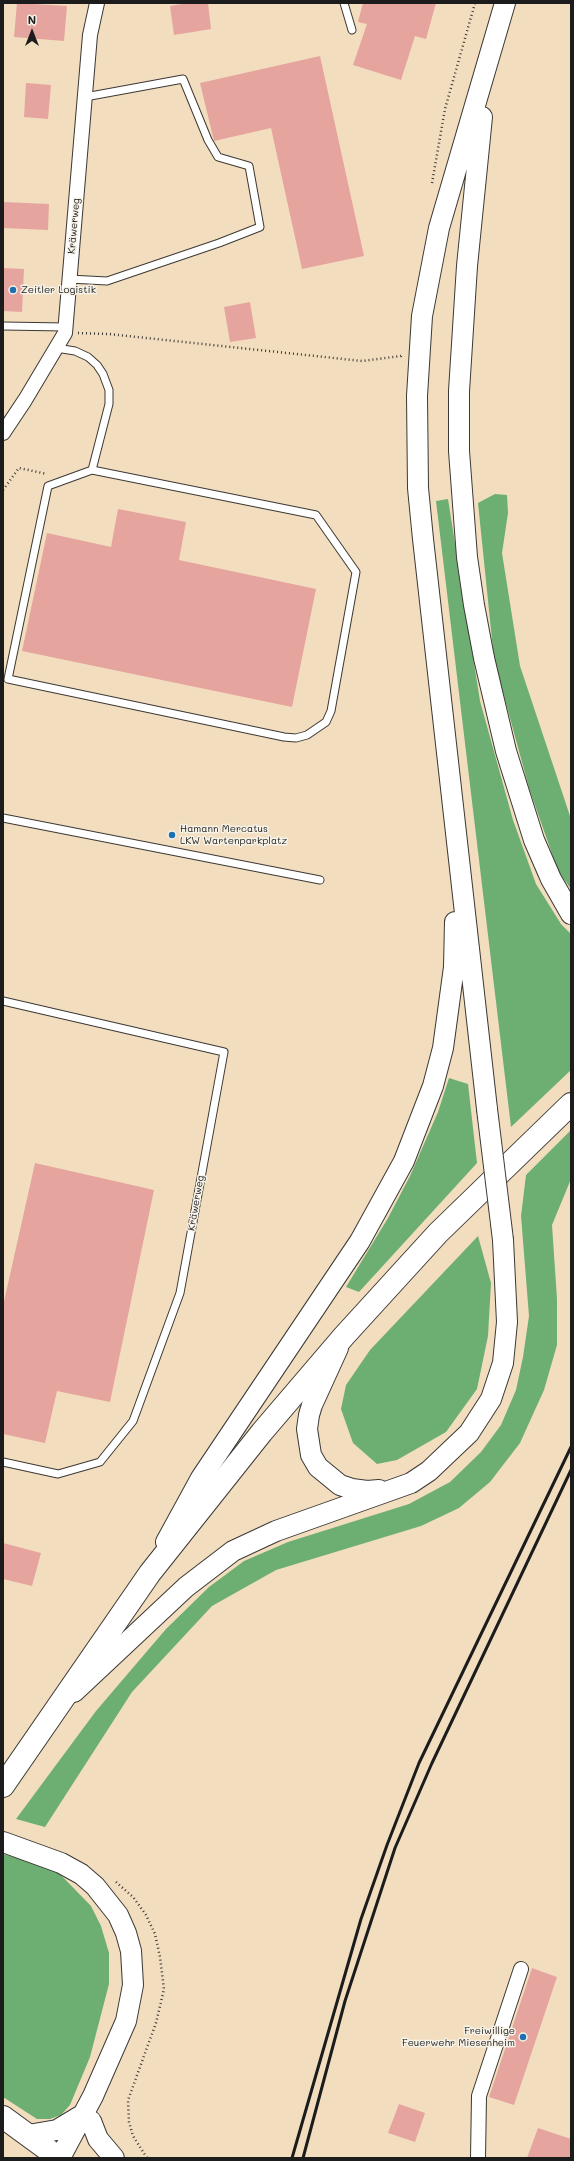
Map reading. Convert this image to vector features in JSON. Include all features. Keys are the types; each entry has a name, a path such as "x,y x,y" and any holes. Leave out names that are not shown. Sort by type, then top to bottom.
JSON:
{"main road":[{"path":"57,1708 186,1588 233,1551 276,1531 410,1483 429,1471 469,1434 491,1399 498,1382 506,1344 507,1322 503,1240 457,852 418,488 417,396 422,316 439,228 505,3"},
{"path":"487,68 461,334 460,451 467,557 484,658 508,757 534,840 551,879 571,914"},
{"path":"150,1573 201,1478 364,1234 404,1160 433,1086 443,1048 450,1007 454,967 457,852"},
{"path":"3,1786 150,1573 262,1432 344,1336 438,1233 571,1104"},
{"path":"344,1336 312,1405 307,1429 311,1455 318,1467 328,1477 340,1485 352,1490 367,1491 410,1483"},
{"path":"3,1842 41,1855 81,1874 95,1886 108,1901 126,1933 133,1966 134,1985 126,2020 93,2096 80,2148 70,2155 60,2158 3,2117"},
{"path":"28,2135 57,2130 87,2118"},
{"path":"87,2118 98,2139 114,2158"}],"street":[{"name":"Kräwerweg","path":"3,433 56,348 65,330 90,35 97,3"},
{"path":"478,2158 479,2096 521,1969"}],"lane":[{"path":"344,3 352,30"},
{"path":"70,279 107,281 219,244 260,227 249,166 218,157 208,140 183,79 84,97"},
{"path":"3,326 65,330"},
{"path":"56,348 75,351 88,357 97,365 103,374 109,390 109,404 92,470"},
{"path":"92,470 316,515 356,572 331,711 326,722 307,735 296,738 284,737 8,679 48,486 92,470"},
{"path":"3,818 320,880"},
{"name":"Kräwerweg","path":"3,1001 224,1052 180,1293 133,1421 100,1462 58,1474 3,1462"}],"path":[{"path":"65,330 362,361 401,356"},
{"path":"3,490 19,468 69,478"}],"green space":[{"path":"495,494 507,495 508,513 502,553 520,666 571,819 571,889 558,871 529,788 494,659 478,503"},
{"path":"448,499 480,701 513,820 536,884 561,924 571,934 571,1070 511,1127 436,501"},
{"path":"449,1078 468,1084 477,1163 359,1292 346,1287 388,1218 410,1176 438,1112"},
{"path":"571,1130 571,1179 552,1225 557,1299 557,1345 544,1390 520,1443 490,1482 459,1508 421,1526 276,1570 212,1606 132,1692 45,1827 16,1819 96,1711 166,1629 209,1587 244,1561 288,1542 409,1504 450,1482 481,1452 501,1425 516,1390 523,1357 529,1316 521,1216 526,1175"},
{"path":"478,1236 491,1283 488,1336 477,1389 446,1432 397,1460 377,1464 353,1443 341,1409 346,1385 370,1350"},
{"path":"3,1854 55,1869 91,1906 101,1926 109,1953 109,1984 90,2057 70,2105 61,2115 50,2119 37,2119 3,2097"}],"building":[{"path":"17,3 67,6 64,41 14,37"},
{"path":"188,3 208,3 211,29 174,35 170,6"},
{"path":"363,3 436,3 426,39 415,36 401,80 353,65 367,24 358,22"},
{"path":"320,56 364,256 302,269 271,128 214,141 200,83"},
{"path":"26,83 51,85 48,119 24,117"},
{"path":"3,202 49,204 48,230 3,228"},
{"name":"Zeitler Logistik","path":"3,268 24,269 22,312 3,311"},
{"path":"250,302 256,338 230,342 224,307"},
{"path":"118,509 186,522 179,560 316,589 292,707 22,651 47,533 111,547"},
{"path":"35,1163 154,1190 110,1402 57,1391 45,1443 3,1434 3,1306"},
{"path":"3,1543 41,1553 32,1586 3,1579"},
{"name":"Freiwillige Feuerwehr Miesenheim","path":"532,1968 557,1977 514,2105 489,2097"},
{"path":"399,2104 425,2113 415,2142 388,2133"},
{"path":"538,2128 571,2139 571,2158 527,2158"}],"railway":[{"path":"292,2158 361,1919 387,1845 419,1763 571,1447"},
{"path":"303,2158 345,2001 395,1848 432,1763 571,1470"}],"place":[{"name":"Zeitler Logistik","path":"13,290"},
{"name":"Hamann Mercatus LKW Wartenparkplatz","path":"172,835"},
{"name":"Freiwillige Feuerwehr Miesenheim","path":"523,2037"}]}
